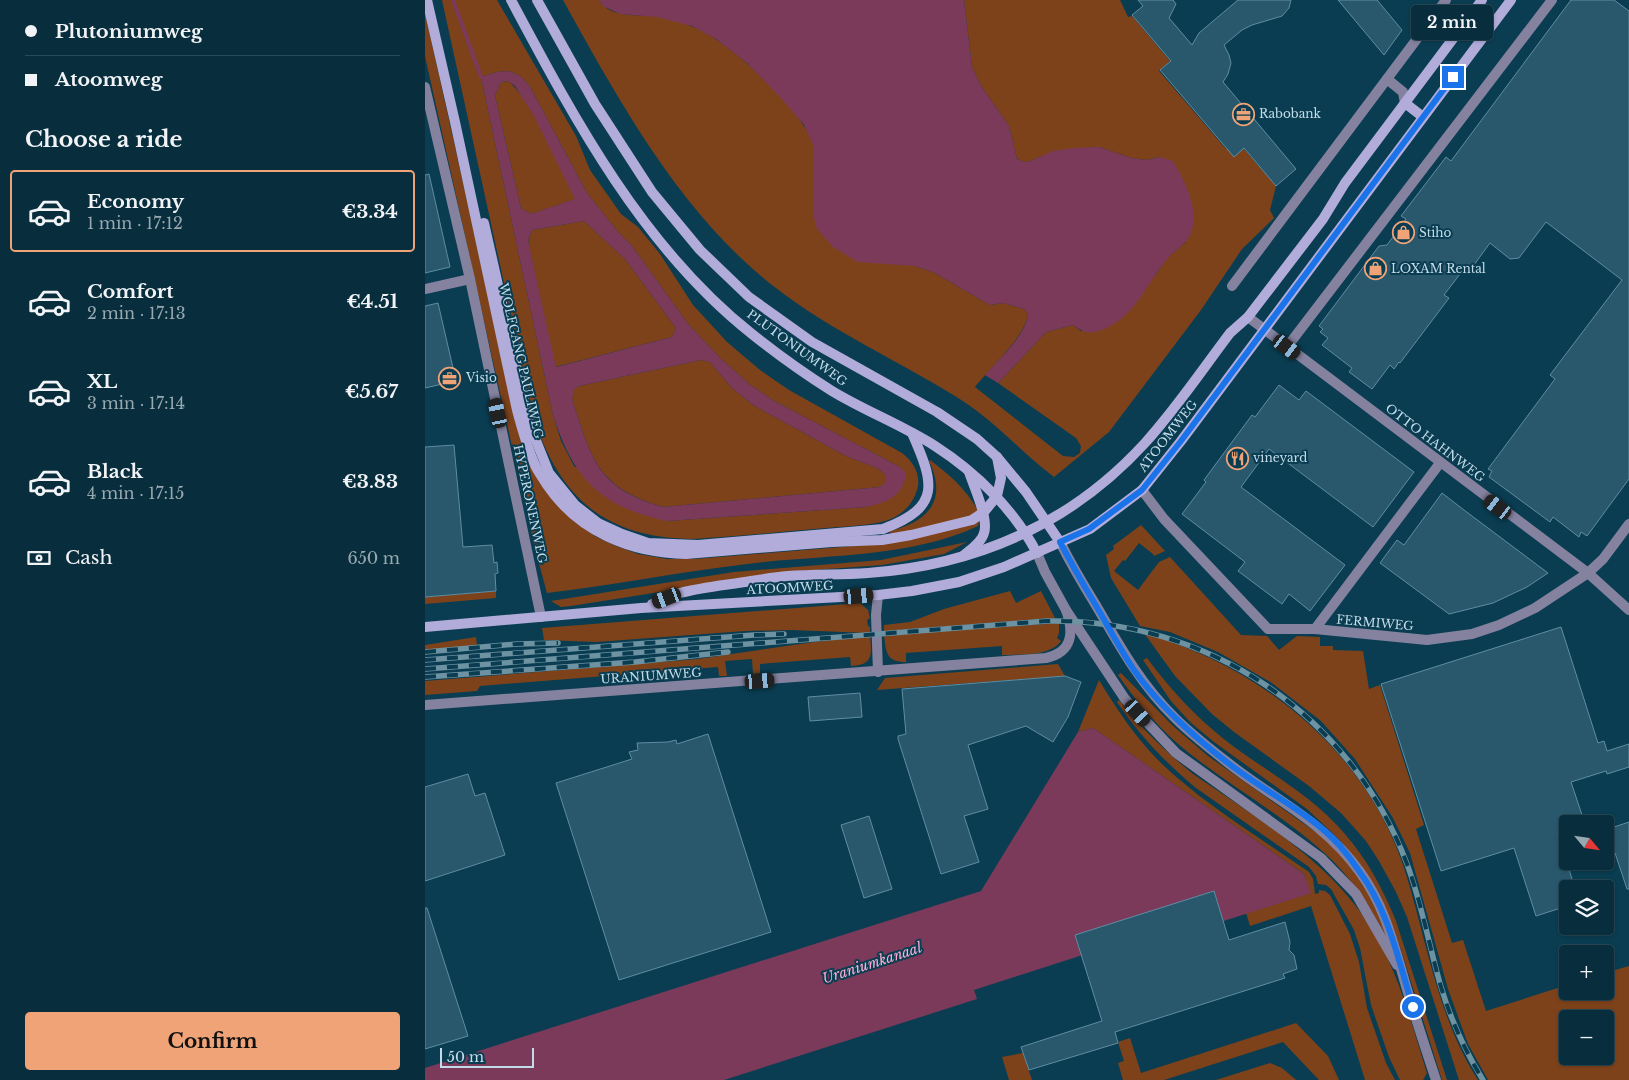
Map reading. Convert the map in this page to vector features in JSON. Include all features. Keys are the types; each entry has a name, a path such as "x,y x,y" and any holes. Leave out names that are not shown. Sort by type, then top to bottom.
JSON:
{"main road":[{"name":"WOLFGANG PAULIWEG","path":"427,0 525,440 536,467 554,495 575,516 592,529 621,543 663,554 686,554 832,542 882,540 911,536 972,520 984,512 997,496"},
{"name":"WOLFGANG PAULIWEG","path":"434,0 529,423 549,473 575,505 598,522 622,534 648,542 698,545 883,529 911,516 923,502 927,493 929,482 927,472 912,433"},
{"name":"PLUTONIUMWEG","path":"511,0 560,92 629,201 679,264 716,302 752,334 793,364 833,391 937,447 969,472 997,496 1027,534 1037,553"},
{"name":"PLUTONIUMWEG","path":"537,0 595,104 651,192 701,250 749,297 812,342 937,412 965,430 997,456 1048,522 1060,542"},
{"name":"ATOOMWEG","path":"641,608 679,594 730,584 787,576 869,573 896,570 961,558 999,546 1027,534 1073,506 1114,473 1145,443 1231,333 1247,317 1323,219 1345,183 1482,0"},
{"name":"ATOOMWEG","path":"425,627 641,608 912,592 959,582 1004,567 1089,529 1142,490 1181,441 1511,0"},
{"path":"1405,103 1423,117"},
{"path":"997,456 1001,478 997,496"},
{"path":"961,558 980,540 984,533 984,512 969,472"}],"street":[{"path":"1232,286 1446,0"},
{"path":"1287,347 1552,0"},
{"path":"1387,79 1403,92 1405,103"},
{"name":"HYPERONENWEG","path":"425,87 470,279 541,617"},
{"path":"425,289 470,279"},
{"name":"OTTO HAHNWEG","path":"1247,317 1588,573 1629,610"},
{"path":"1315,629 1440,463"},
{"name":"FERMIWEG","path":"1142,490 1164,519 1268,629 1315,629 1427,640 1472,634 1499,625 1535,608 1588,573 1603,559 1629,524"},
{"name":"PLUTONIUMWEG","path":"1060,542 1124,655 1162,704 1175,718 1229,764 1296,810 1340,846 1360,872 1375,896 1388,924 1436,1080"},
{"name":"PLUTONIUMWEG","path":"1037,553 1066,610 1125,699 1176,754 1321,858 1357,894 1401,971"},
{"path":"877,595 878,672"},
{"name":"URANIUMWEG","path":"425,705 1046,658 1062,651 1068,645 1071,630 1066,610"}],"shaded area":[{"path":"442,0 497,0 576,136 590,170 621,214 638,227 660,254 693,305 727,342 760,370 789,390 902,453 915,467 918,476 918,486 915,496 906,508 893,518 878,523 693,539 662,537 635,531 611,521 590,508 572,490 557,469 544,444 533,415","holes":["509,71 520,76 529,85 587,193 618,232 632,246 688,324 720,358 749,384 774,401 900,467 886,501 866,507 667,521 574,466 561,441 553,415 481,77 497,72"]},
{"path":"563,0 599,0 611,11 618,13 675,21 706,33 724,45 762,77 795,113 814,146 815,176 915,266 933,272 990,305 1003,303 1024,309 1028,314 1021,332 975,387 1063,456 1074,457 1080,453 1081,446 1076,438 998,383 1046,332 1073,325 1081,331 1156,274 1167,258 1186,242 1159,157 1147,160 1131,158 1099,147 1054,151 1031,161 1024,162 1017,159 1009,126 981,86 972,67 964,0 1120,0 1128,17 1132,16 1170,61 1159,71 1226,149 1237,141 1276,186 1270,210 1274,218 1242,249 1201,310 1109,432 1054,477 981,414 928,380 819,318 767,281 743,260 715,232 690,202 643,137"},
{"path":"425,13 518,428 574,521 595,536 616,546 638,554 667,559 695,559 891,543 979,521 978,526 951,537 894,550 747,564 547,593 534,545 425,56"},
{"path":"508,81 517,90 536,118 576,199 531,214 521,208 495,96 501,82"},
{"path":"584,221 625,259 676,328 672,337 555,367 528,242 532,230"},
{"path":"701,360 710,362 731,387 753,405 846,456 877,468 886,475 887,482 880,487 663,507 623,490 610,480 592,454 572,399 573,390 579,386"},
{"path":"930,460 957,483 969,496 979,512 968,517 891,535 890,531 915,522 931,507 935,498 936,487"},
{"path":"1141,525 1165,551 1154,556 1139,543 1125,561 1123,560 1114,571 1138,590 1159,562 1170,557 1241,635 1267,636 1279,650 1297,636 1320,637 1320,646 1333,646 1333,650 1363,651 1369,689 1380,685 1424,825 1416,829 1452,943 1463,940 1486,1011 1559,988 1559,1000 1614,1000 1614,970 1629,966 1629,1080 1488,1080 1468,1044 1448,989 1410,853 1393,818 1355,759 1321,721 1272,683 1218,652 1170,632 1140,626 1111,578 1106,555 1114,549 1113,546"},
{"path":"967,542 944,554 882,565 787,572 571,606 561,607 551,601 734,572 881,560"},
{"path":"496,591 496,598 425,604 425,597"},
{"path":"1010,591 1016,603 1041,591 1055,618 884,631 884,625 910,622 944,609"},
{"path":"860,603 868,610 870,618 867,620 870,633 791,630 745,631 596,642 544,640 542,628"},
{"path":"1059,623 1057,638 1061,641 1056,646 1042,652 1002,655 1002,646 906,653 906,662 899,662 888,655 885,646 884,635"},
{"path":"1144,633 1188,648 1230,668 1269,692 1305,721 1338,754 1366,790 1389,830 1406,874 1443,1006 1464,1056 1478,1080 1459,1080 1407,917 1396,892 1366,841 1341,813 1309,786 1212,714 1175,676"},
{"path":"870,636 871,654 869,658 864,664 851,666 850,657 760,664 760,673 753,674 752,659 725,661 727,676 719,676 718,667 480,686 477,691 425,695 425,681 698,659"},
{"path":"476,637 477,646 425,650 425,645"},
{"path":"1147,658 1193,712 1225,740 1317,806 1344,833 1360,853 1386,897 1396,921 1447,1080 1442,1080 1393,927 1352,855 1340,840 1307,809 1214,742 1190,722 1171,701 1143,660"},
{"path":"1058,664 1065,676 877,690 885,678"},
{"path":"1121,673 1173,726 1208,756 1327,840 1350,865 1369,895 1393,947 1357,890 1341,869 1298,831 1179,745 1142,707 1118,675"},
{"path":"1099,680 1127,723 1161,763 1214,807 1309,872 1313,879 1315,894 1319,893 1319,890 1325,891 1330,895 1350,934 1359,962 1367,1008 1386,1063 1395,1080 1365,1080 1311,906 1250,926 1246,913 1310,893 1304,874 1093,728 1078,732"},
{"path":"1119,700 1145,730 1183,766 1301,850 1348,896 1368,922 1397,980 1427,1073 1423,1080 1400,1080 1389,1057 1371,1005 1360,948 1354,930 1331,889 1326,885 1318,884 1316,876 1309,867 1196,788 1164,759 1144,737 1125,714 1117,702"},
{"path":"1296,1023 1328,1056 1339,1080 1319,1080 1283,1042 1164,1080 1123,1080 1118,1063 1124,1061 1118,1042 1130,1038 1141,1073"},
{"path":"1023,1053 1032,1080 1009,1080 1002,1057"},
{"path":"1270,1063 1282,1068 1296,1080 1216,1080"}],"water":[{"path":"599,0 964,0 972,67 981,86 1009,126 1017,159 1024,162 1031,161 1053,151 1099,147 1131,158 1147,160 1159,157 1173,161 1186,185 1192,203 1193,221 1191,234 1186,242 1168,258 1125,316 1104,329 1095,332 1085,332 1073,325 1046,332 998,383 985,375 1011,346 1022,330 1028,314 1024,309 1003,303 990,305 933,272 915,266 858,262 833,247 817,229 813,214 814,147 804,125 781,98 747,63 716,39 692,26 657,17 620,14 603,6"},
{"path":"509,71 520,76 529,85 587,193 618,232 632,246 688,324 720,358 749,384 774,401 900,467 906,473 905,481 898,493 887,501 866,507 667,521 624,507 607,498 592,486 580,473 570,456 553,415 481,77 497,72","holes":["508,81 515,86 534,116 575,199 531,214 521,208 495,96 501,82","584,221 625,259 676,328 672,337 556,367 528,241 532,230","701,360 710,362 731,387 753,405 846,456 877,468 886,475 886,482 880,487 663,507 623,491 600,468 585,439 572,399 574,390 579,386"]},
{"name":"Uraniumkanaal","path":"1093,728 1304,874 1311,893 1158,942 1151,933 974,990 977,999 724,1080 425,1080 425,1068 981,891 1078,732"}],"building":[{"path":"1138,0 1173,0 1176,4 1169,18 1192,45 1199,33 1238,0 1291,0 1289,8 1282,16 1242,30 1224,45 1231,63 1228,74 1223,82 1296,169 1276,186 1244,148 1234,157 1160,70 1171,61 1132,15 1143,6"},
{"path":"1338,0 1377,0 1402,30 1384,55"},
{"path":"1571,0 1614,0 1629,11 1629,479 1587,536 1581,532 1579,537 1553,517 1550,522 1489,477 1492,471 1488,469 1555,379 1550,375 1622,280 1546,222 1519,258 1510,259 1490,243 1471,269 1463,270 1444,295 1449,298 1400,363 1394,369 1390,365 1372,389 1349,372 1352,368 1322,345 1328,338 1320,332 1323,329 1319,326 1379,246 1387,245 1406,219 1401,216 1446,157 1451,161"},
{"path":"429,174 450,267 425,273 425,175"},
{"path":"438,303 456,381 425,388 425,306"},
{"path":"1279,385 1299,400 1306,391 1414,472 1373,527 1269,449 1241,487 1345,565 1310,611 1289,594 1282,604 1238,571 1245,562 1182,514 1206,482 1204,480 1252,415 1255,417"},
{"path":"454,445 463,547 492,545 494,563 497,562 498,573 495,574 496,591 425,597 425,447"},
{"path":"1442,493 1548,573 1527,587 1493,603 1449,614 1380,563 1397,540 1404,545"},
{"path":"1561,627 1598,743 1604,741 1607,751 1629,744 1629,767 1607,774 1606,771 1571,782 1582,815 1559,815 1559,870 1569,870 1572,880 1559,880 1559,909 1536,916 1514,848 1441,871 1381,684"},
{"path":"1065,676 1081,682 1068,717 1053,742 1026,726 968,745 988,809 964,816 979,862 941,874 898,739 898,736 906,734 902,689"},
{"path":"860,693 862,717 810,721 808,697"},
{"path":"708,734 771,932 619,980 556,783 632,759 629,752 638,750 637,743 676,740 677,744"},
{"path":"468,774 475,796 485,793 505,855 425,881 425,787"},
{"path":"869,816 892,889 864,898 841,825"},
{"path":"1629,822 1629,889 1627,889 1614,853 1614,827"},
{"path":"1214,891 1229,940 1285,922 1290,942 1289,950 1294,955 1297,969 1283,974 1285,978 1115,1032 1118,1043 1029,1070 1021,1047 1102,1021 1075,935"},
{"path":"425,908 427,908 468,1036 425,1049"}],"waterway":[{"path":"453,0 481,77"}],"railway":[{"path":"425,669 1047,621 1106,624 1162,637 1216,657 1266,685 1310,720 1349,762 1382,810 1407,864 1449,1011 1464,1047 1483,1080"},
{"path":"425,660 784,634"},
{"path":"425,652 517,644 558,643"},
{"path":"425,677 635,662 728,652"}],"place":[{"name":"Rabobank","path":"1243,114"},
{"name":"Stiho","path":"1403,233"},
{"name":"LOXAM Rental","path":"1375,269"},
{"name":"Visio","path":"450,378"},
{"name":"vineyard","path":"1237,458"}],"route":[{"path":"1413,1007 1388,924 1375,896 1360,872 1340,846 1321,829 1229,764 1175,718 1162,704 1124,655 1060,542 1089,529 1142,490 1181,441 1453,77"}]}
